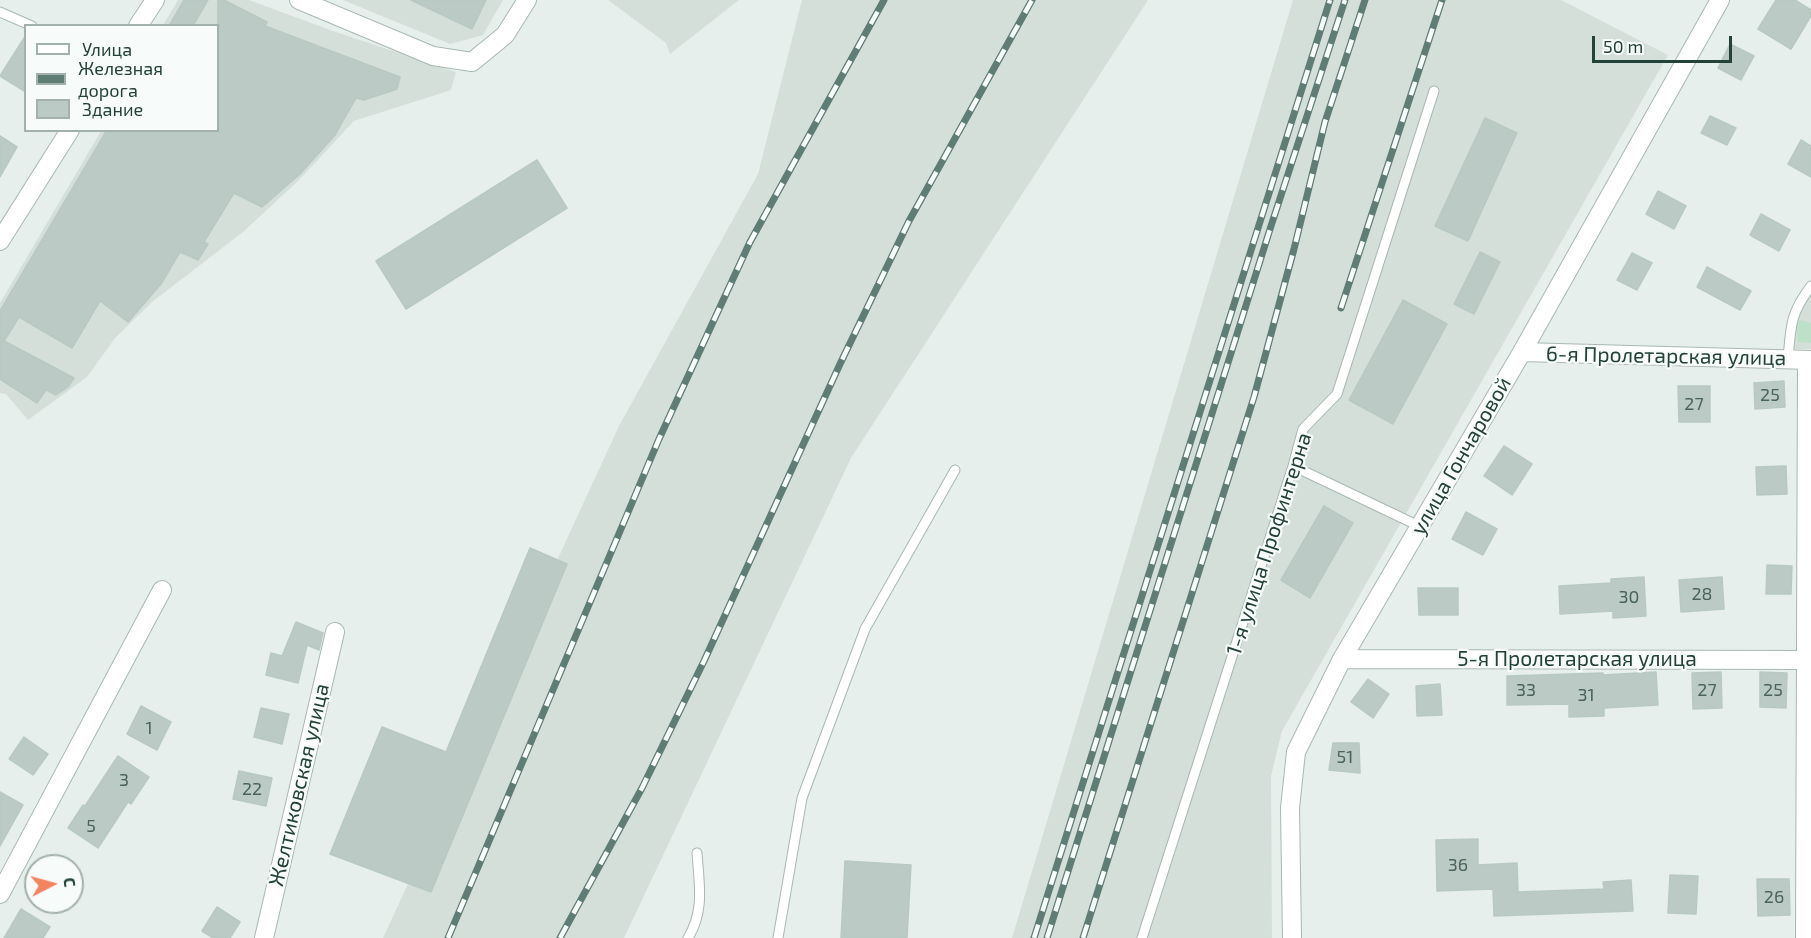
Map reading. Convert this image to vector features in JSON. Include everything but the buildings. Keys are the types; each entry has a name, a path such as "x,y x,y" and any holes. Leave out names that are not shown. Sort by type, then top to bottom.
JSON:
{"street":[{"path":"139,24 155,0"},
{"path":"299,0 433,56 472,62 505,35 527,0"},
{"name":"улица Гончаровой","path":"1292,938 1290,808 1296,752 1342,658 1522,352 1720,0"},
{"path":"0,241 69,132"},
{"name":"6-я Пролетарская улица","path":"1522,352 1809,360"},
{"path":"1805,938 1809,660 1809,360"},
{"path":"0,894 162,590"},
{"name":"Желтиковская улица","path":"264,938 335,632"},
{"name":"5-я Пролетарская улица","path":"1342,658 1809,660"}],"lane":[{"path":"0,12 27,24"},
{"name":"1-я улица Профинтерна","path":"1142,938 1303,429 1337,394 1434,91"},
{"path":"1788,358 1792,317 1811,286"},
{"path":"1293,466 1419,526"},
{"path":"778,938 802,798 865,629 955,470"},
{"path":"688,938 695,926 700,905 696,853"}],"shaded area":[{"path":"178,0 249,0 456,72 451,90 354,121 298,181 243,232 152,302 115,338 87,377 28,420 6,394 0,393 0,303 100,132 219,132 219,24 164,24"},
{"path":"343,0 503,0 483,35 450,44"},
{"path":"608,0 739,0 670,54 666,43"},
{"path":"802,0 1148,0 851,458 624,938 383,938 619,426 758,174"},
{"path":"1293,0 1561,0 1668,55 1282,731 1271,776 1272,938 1012,938"},
{"path":"1811,286 1811,349 1794,349 1792,317"}],"green space":[{"path":"1801,320 1811,323 1811,343 1798,342 1796,324"}],"railway":[{"path":"448,938 659,439 750,242 884,0"},
{"path":"560,938 642,788 704,661 840,364 909,221 1032,0"},
{"path":"1034,938 1330,0"},
{"path":"1047,938 1271,226 1345,0"},
{"path":"1083,938 1254,397 1325,122 1365,0"},
{"path":"1341,308 1442,0"}]}
